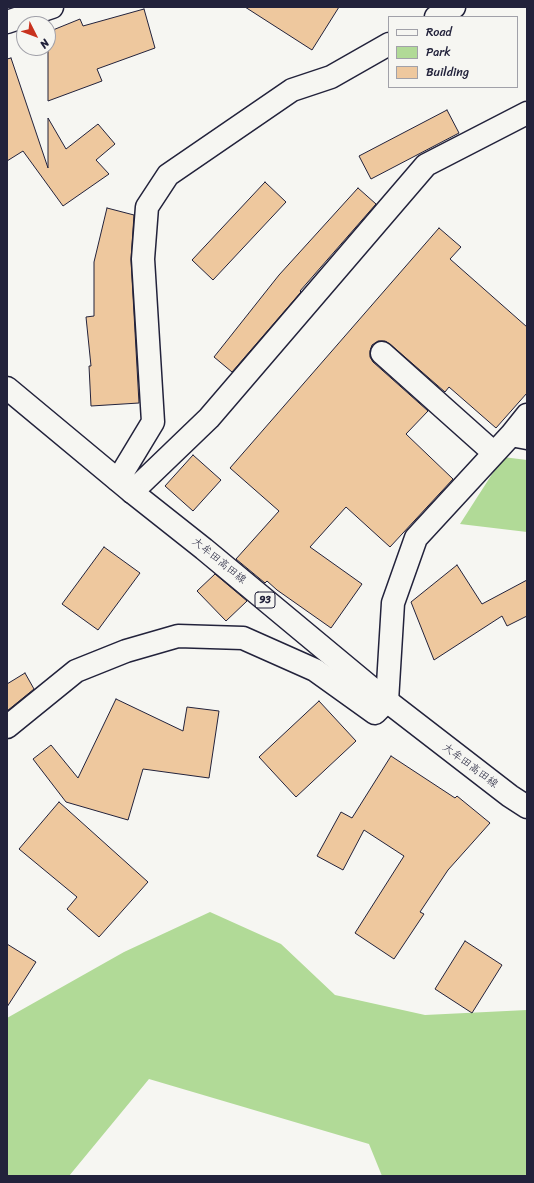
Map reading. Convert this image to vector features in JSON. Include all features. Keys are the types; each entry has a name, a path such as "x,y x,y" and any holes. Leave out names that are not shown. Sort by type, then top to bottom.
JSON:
{"street":[{"path":"7,22 52,7"},
{"path":"438,16 454,7"},
{"path":"125,486 154,422 143,259 147,207 168,175 292,90 331,77 388,45"},
{"path":"125,486 209,418 426,165 527,113"},
{"path":"382,353 494,453"},
{"name":"大牟田高田線","path":"7,388 125,486 204,549 386,702 510,796 527,807"},
{"path":"7,727 76,671 126,651 178,636 243,638 315,670 375,713 386,702 393,604 416,538 494,453 519,436 527,415"}],"green space":[{"path":"503,457 527,460 527,532 460,524"},
{"path":"210,912 281,944 335,995 425,1015 527,1010 527,1176 382,1176 369,1144 149,1079 69,1176 7,1176 7,1018 124,952"}],"building":[{"path":"245,7 339,7 312,50"},
{"path":"144,9 155,48 97,69 102,81 48,101 48,56 56,56 56,29 80,19 83,26"},
{"path":"11,58 48,168 48,118 66,149 98,124 115,144 96,160 109,174 63,206 23,151 7,161 7,59"},
{"path":"447,110 459,133 371,179 359,156"},
{"path":"265,182 286,202 213,280 192,260"},
{"path":"358,188 376,204 232,372 214,357 279,275"},
{"path":"107,208 134,215 131,260 139,403 91,406 89,366 91,366 86,317 94,316 94,262"},
{"path":"439,228 461,247 450,259 527,327 527,393 496,428 449,387 445,392 390,344 385,341 378,341 372,345 370,357 373,362 428,411 406,434 453,479 390,547 346,507 310,547 362,584 331,628 277,590 267,581 265,583 236,559 279,511 230,468"},
{"path":"193,455 221,480 193,511 165,486"},
{"path":"104,547 140,573 98,630 62,604"},
{"path":"457,565 482,604 527,580 527,616 507,626 502,616 434,660 411,602"},
{"path":"215,574 247,601 226,621 197,591"},
{"path":"25,673 34,689 7,711 7,684"},
{"path":"116,699 183,731 187,707 219,711 209,778 143,769 128,820 66,802 33,759 51,745 78,778"},
{"path":"319,701 356,741 296,797 259,757"},
{"path":"391,756 455,798 457,796 490,823 448,870 420,912 424,914 394,959 355,933 404,856 364,830 343,870 317,856 341,812 352,818"},
{"path":"59,802 148,882 99,937 67,909 77,897 19,849"},
{"path":"465,941 502,965 472,1013 435,989"},
{"path":"7,944 36,962 7,1007"}]}
